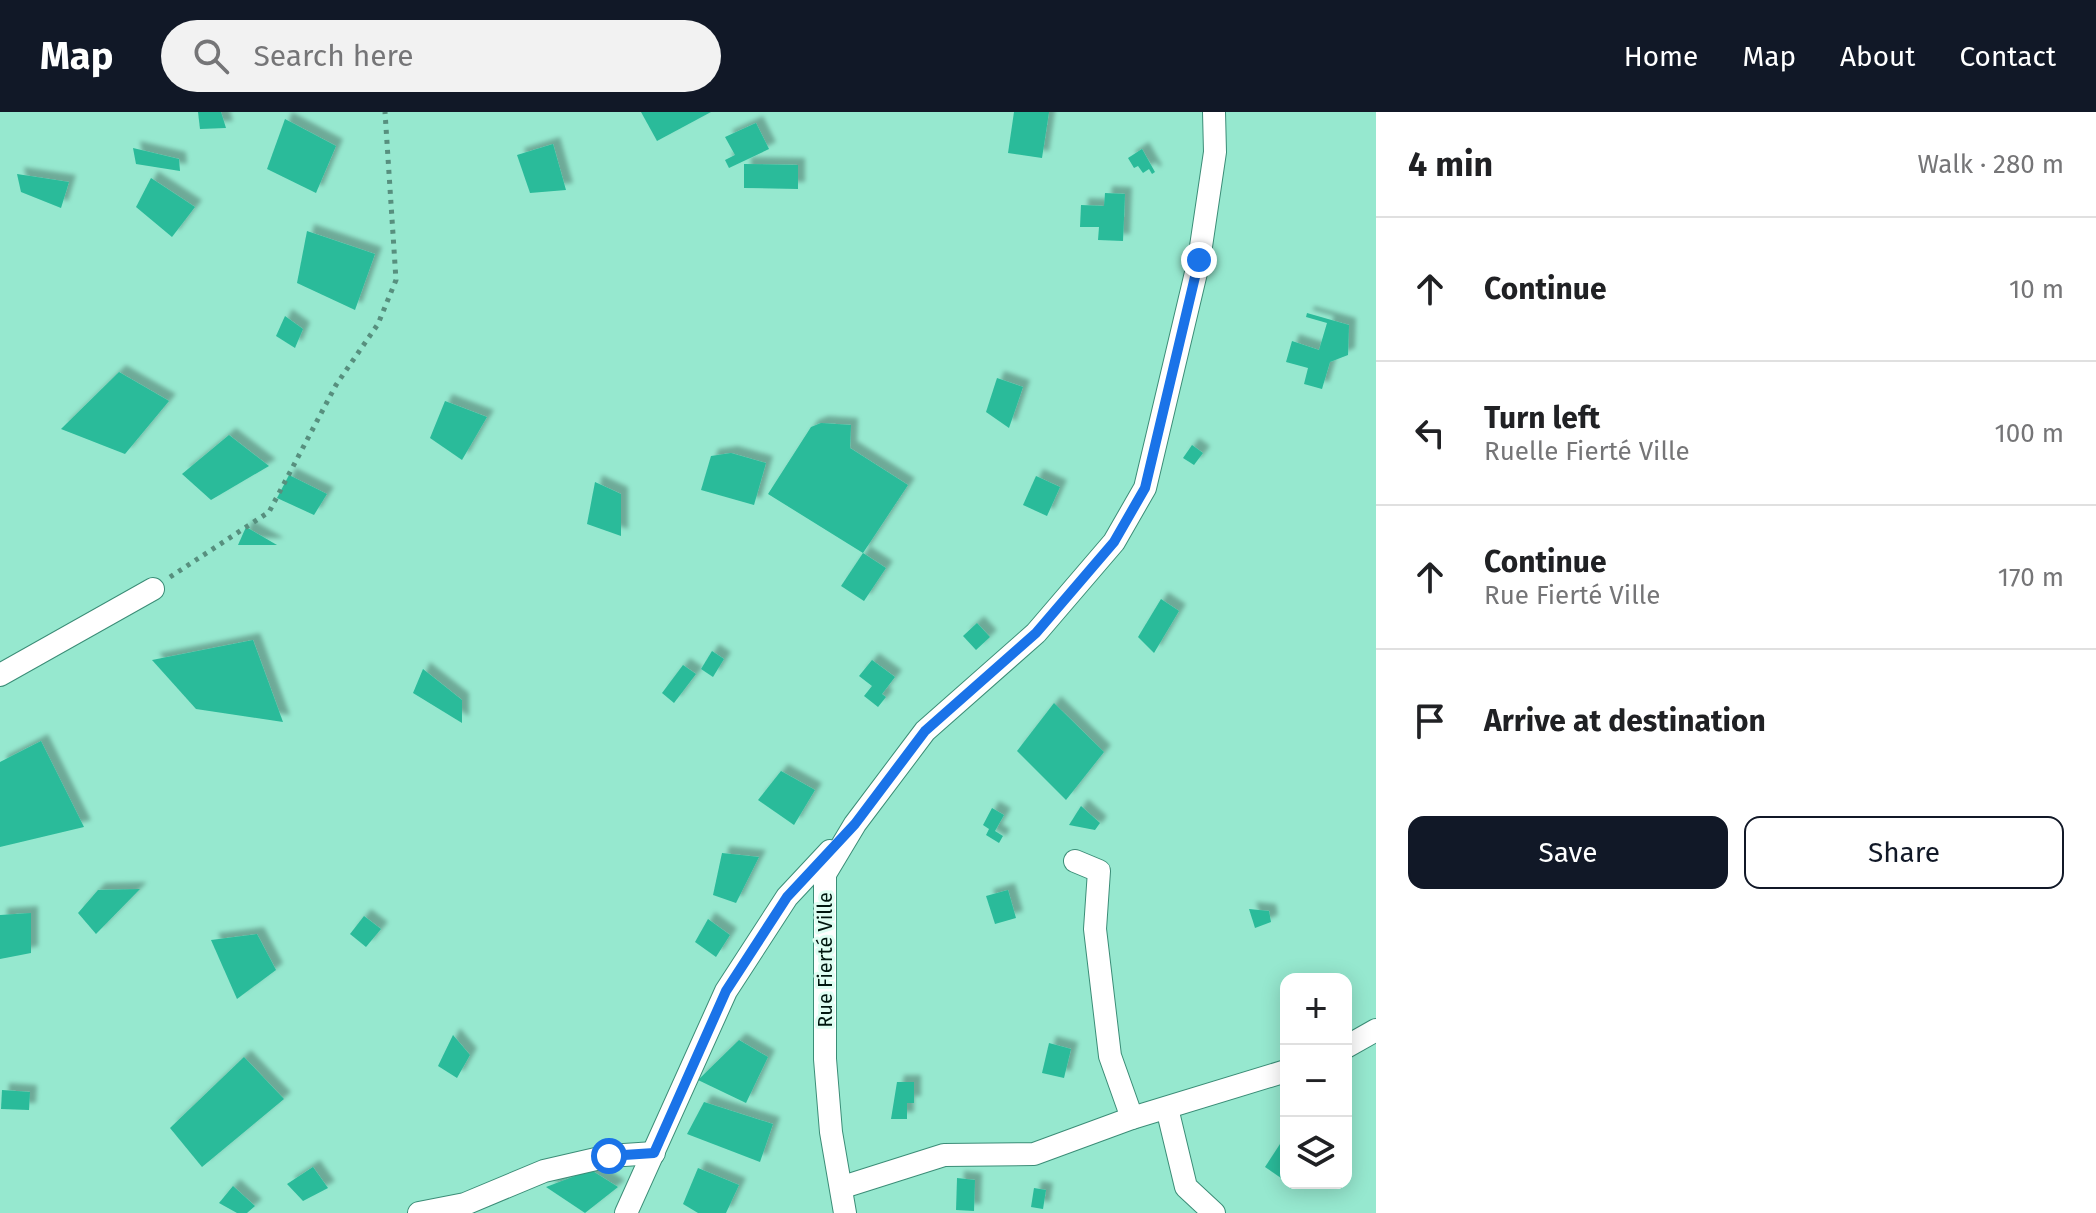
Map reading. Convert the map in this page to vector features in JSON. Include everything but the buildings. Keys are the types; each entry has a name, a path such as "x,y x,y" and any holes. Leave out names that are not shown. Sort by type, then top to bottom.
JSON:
{"street":[{"name":"Rue Fierté Ville","path":"845,1213 843,1187 831,1132 825,1059 825,874 855,824 925,731 1036,633 1114,542 1145,488 1199,260 1215,152 1214,112"},
{"path":"0,675 153,589"},
{"path":"626,1213 726,991 787,897 855,824"},
{"path":"1075,861 1099,871 1095,929 1110,1056 1132,1118"},
{"path":"1350,1045 1376,1030"},
{"path":"843,1187 944,1155 1034,1154 1132,1118 1280,1073"},
{"path":"1167,1108 1186,1187 1214,1213"},
{"path":"419,1213 465,1204 544,1171 609,1156 654,1153"}],"path":[{"path":"153,589 269,512 336,385 378,324 396,280 385,112"}],"route":[{"path":"609,1156 654,1153 726,991 787,897 855,824 925,731 1036,633 1114,542 1145,488 1199,260"}]}
